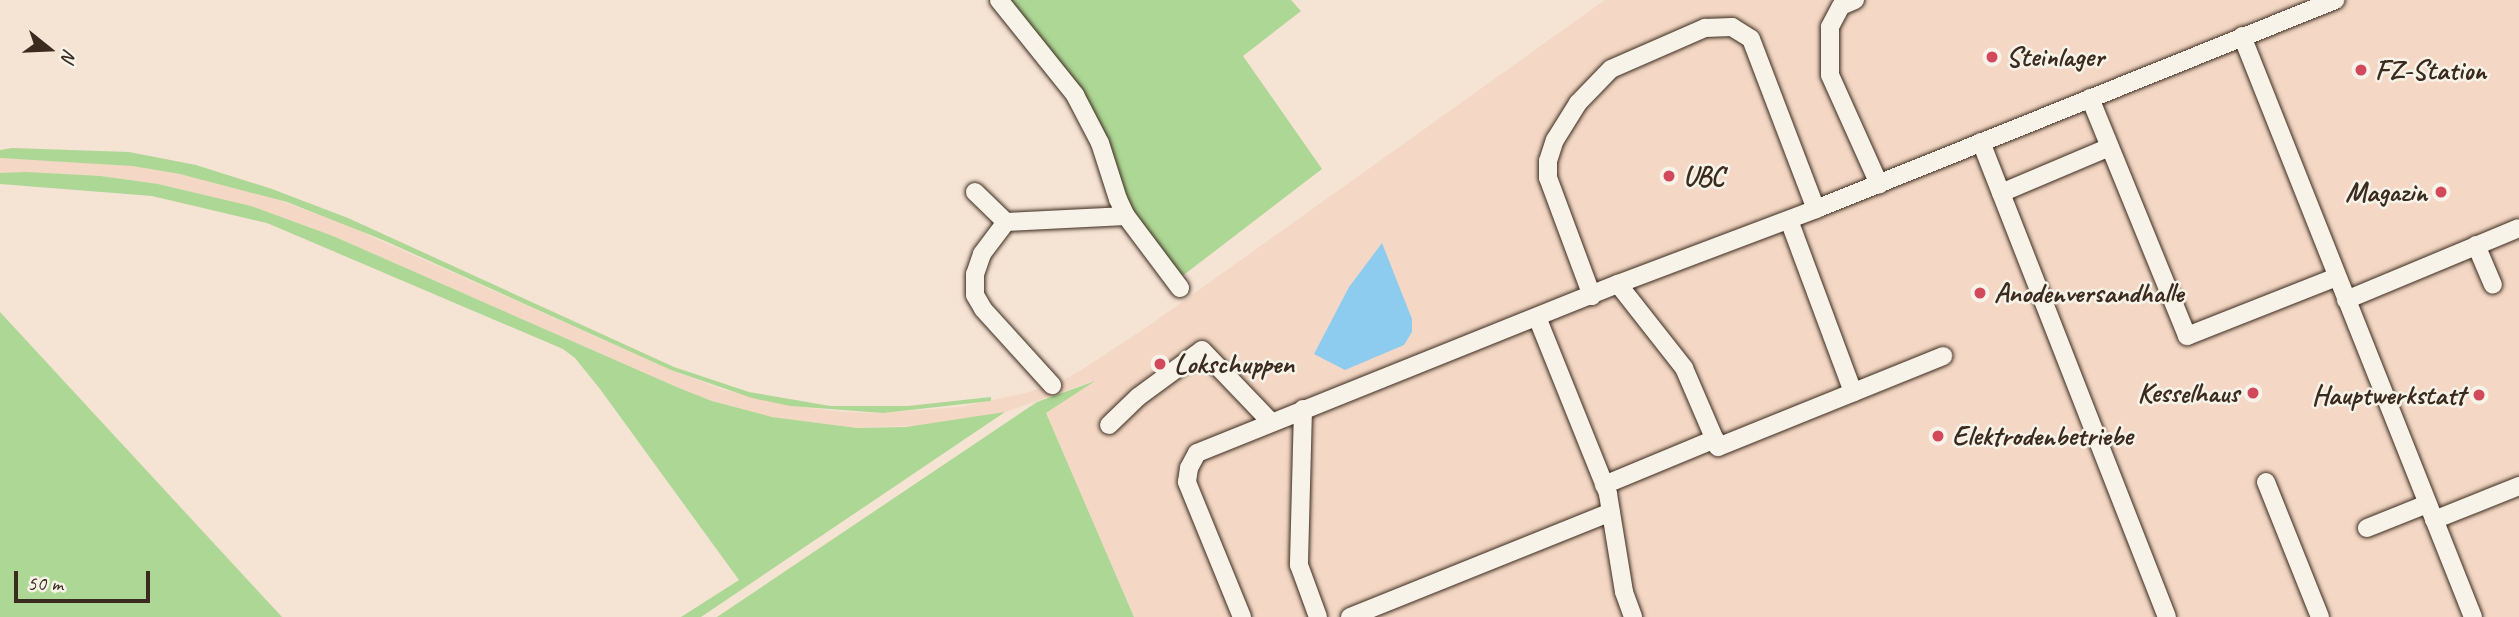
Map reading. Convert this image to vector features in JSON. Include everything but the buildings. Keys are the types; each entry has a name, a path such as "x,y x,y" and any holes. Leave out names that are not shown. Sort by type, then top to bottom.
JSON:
{"lane":[{"path":"999,0 1075,95 1088,117 1126,216 1180,288"},
{"path":"1855,0 1841,6 1830,27 1830,75 1879,184"},
{"path":"1242,617 1187,482 1189,468 1197,453 1619,284 1879,184 2242,36 2293,8 2335,0"},
{"path":"1592,296 1548,178 1548,161 1555,140 1578,103 1611,69 1705,28 1732,27 1751,39 1816,209"},
{"path":"2242,36 2473,617"},
{"path":"2090,98 2187,336 2337,277"},
{"path":"1981,142 2167,617"},
{"path":"2001,193 2110,147"},
{"path":"975,192 1006,222 1126,216"},
{"path":"1789,220 1853,392"},
{"path":"1006,222 982,254 975,274 975,295 983,309 1052,384"},
{"path":"2346,300 2519,228"},
{"path":"2476,245 2493,285"},
{"path":"1619,284 1684,368 1718,447 1943,356"},
{"path":"1536,317 1604,485 1624,592 1633,617"},
{"path":"1109,425 1138,397 1202,349 1271,422"},
{"path":"1303,409 1298,565 1318,617"},
{"path":"1604,485 1715,439"},
{"path":"2266,482 2320,617"},
{"path":"2367,528 2519,486"},
{"path":"1350,617 1611,512"}],"shaded area":[{"path":"1605,0 2519,0 2519,617 1134,617 1046,413 1093,381 1005,412 930,425 857,428 772,417 712,401 679,388 333,236 251,206 158,184 101,176 0,173 0,158 100,161 180,174 259,193 339,222 671,370 721,389 790,406 846,412 883,413 960,407 1025,393 1060,382 1086,367 1147,327"}],"green space":[{"path":"1007,0 1291,0 1301,11 1243,56 1322,169 1181,277 1125,199 1107,142"},
{"path":"12,148 129,152 196,165 272,189 348,218 674,367 749,392 830,406 908,406 991,397 991,401 883,413 790,406 752,398 671,370 383,240 287,202 180,174 132,166 0,158 0,150"},
{"path":"0,173 101,176 158,184 251,206 333,236 679,388 712,401 772,417 857,428 906,427 1005,412 701,617 681,617 739,580 600,389 575,358 563,349 267,223 152,196 0,184"},
{"path":"0,312 282,617 0,617"},
{"path":"1095,381 1046,413 1134,617 717,617 1037,402"}],"water":[{"path":"1382,243 1412,319 1412,332 1404,345 1345,370 1314,354 1349,287"}],"place":[{"name":"Steinlager","path":"1992,57"},
{"name":"FZ-Station","path":"2361,70"},
{"name":"UBC","path":"1669,176"},
{"name":"Magazin","path":"2441,192"},
{"name":"Anodenversandhalle","path":"1980,293"},
{"name":"Lokschuppen","path":"1160,364"},
{"name":"Kesselhaus","path":"2253,393"},
{"name":"Hauptwerkstatt","path":"2479,395"},
{"name":"Elektrodenbetriebe","path":"1938,436"}]}
